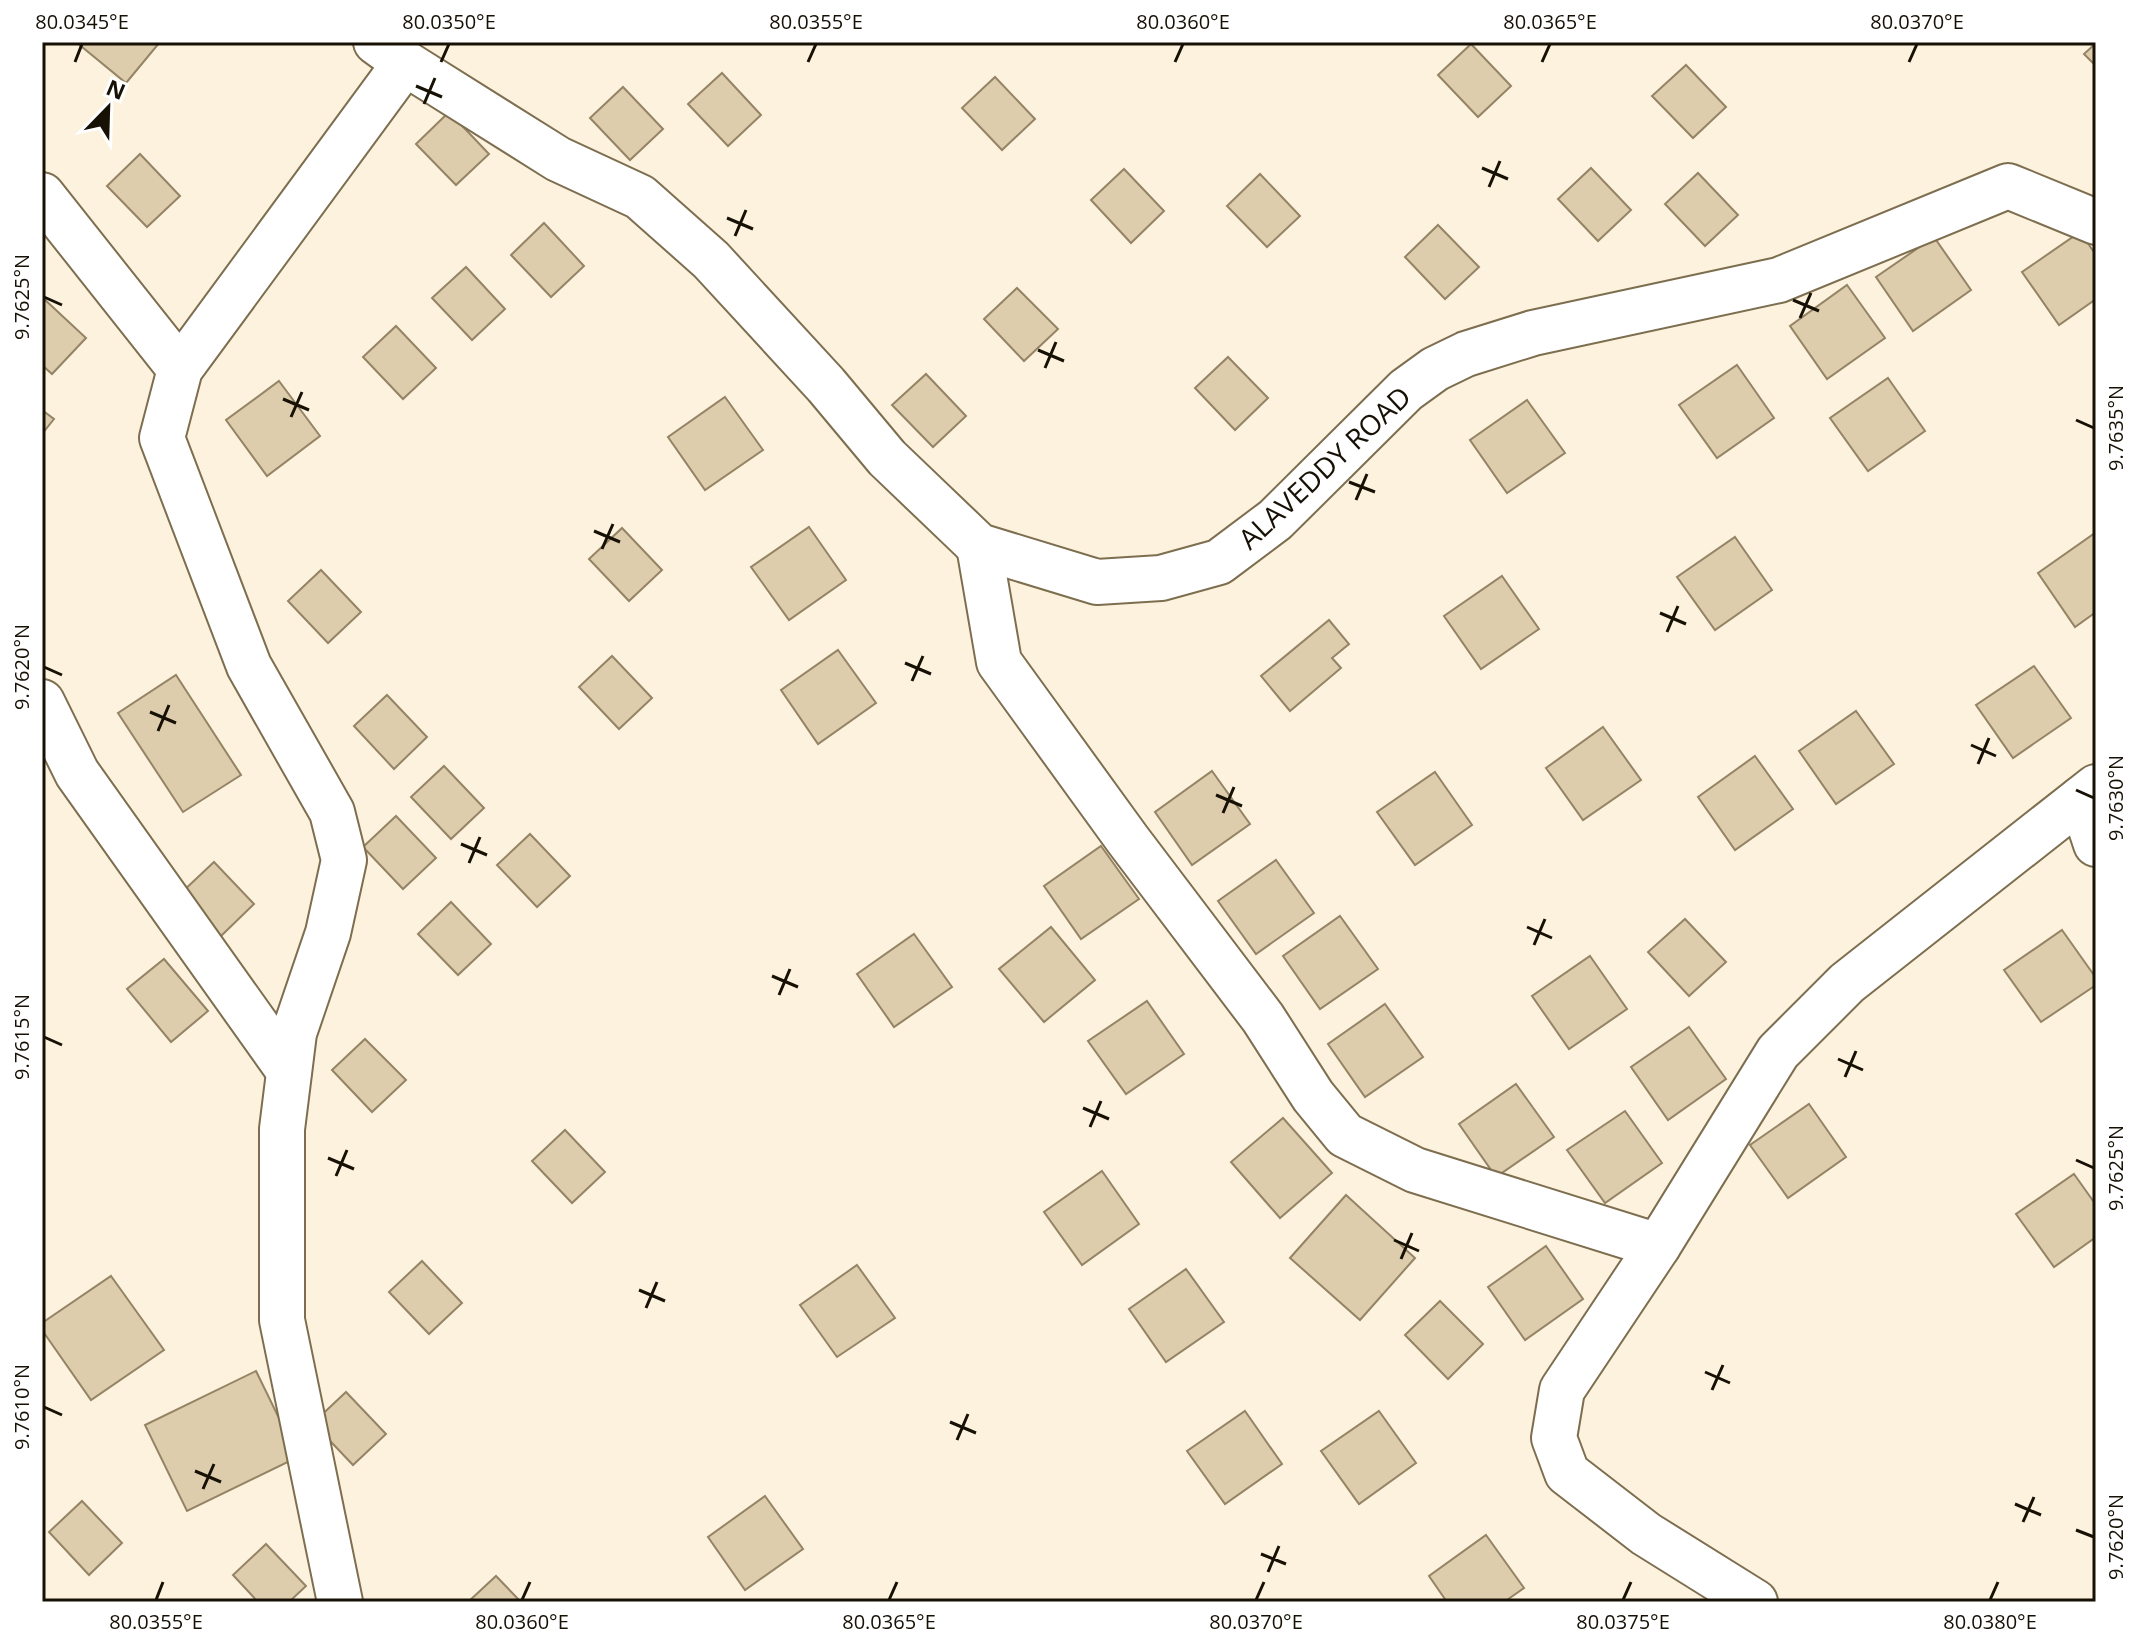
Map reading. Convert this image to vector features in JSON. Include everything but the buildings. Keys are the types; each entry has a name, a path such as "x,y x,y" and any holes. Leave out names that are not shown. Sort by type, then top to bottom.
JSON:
{"street":[{"path":"340,1602 282,1320 282,1129 294,1033 328,933 344,860 332,812 249,666 162,438 180,369 391,52"},
{"name":"ALAVEDDY ROAD","path":"391,52 558,159 640,197 711,260 826,385 887,458 979,546 1097,582 1161,578 1219,562 1275,520 1406,390 1435,369 1466,354 1533,333 1779,280 2008,186 2096,222"},
{"path":"42,195 180,369"},
{"path":"979,546 999,662 1128,840 1263,1018 1313,1096 1345,1135 1415,1170 1658,1246"},
{"path":"42,702 77,773 289,1071"},
{"path":"1755,1602 1646,1534 1567,1473 1554,1438 1562,1390 1658,1246 1778,1052 1847,983 2088,793 2096,844"}]}
